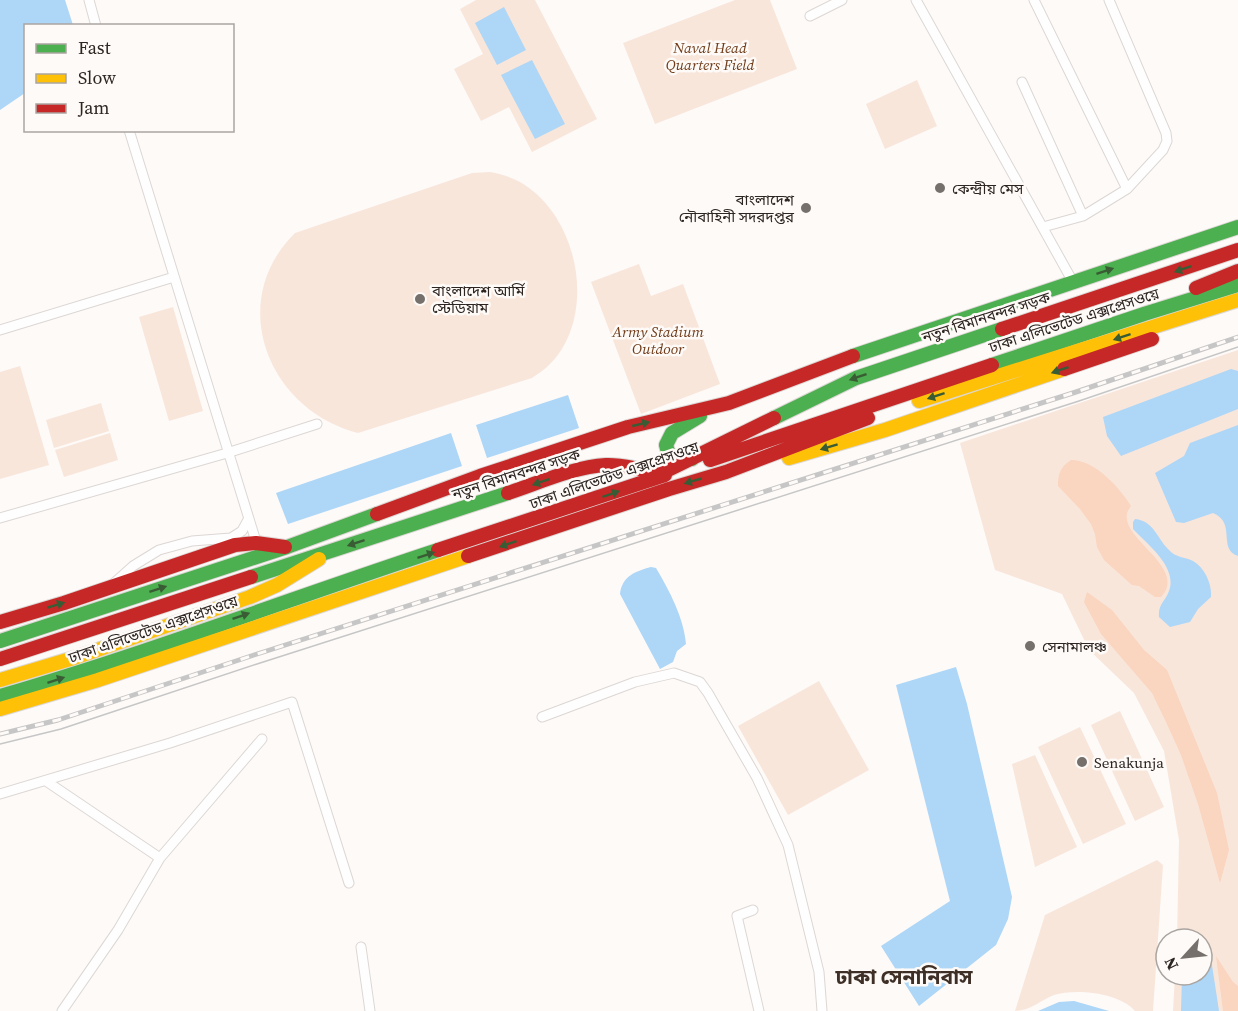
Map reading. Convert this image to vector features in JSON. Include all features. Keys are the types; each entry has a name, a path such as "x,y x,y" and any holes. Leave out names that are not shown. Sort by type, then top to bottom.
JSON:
{"main road":[{"name":"নতুন বিমানবন্দর সড়ক","path":"0,641 258,549 286,547 480,476 618,430 729,403 826,365 1238,227"},
{"name":"নতুন বিমানবন্দর সড়ক","path":"0,658 578,470 607,465 653,472 666,471 827,390 856,378 1238,250"},
{"path":"1144,314 1170,298 1238,271"},
{"name":"ঢাকা এলিভেটেড এক্সপ্রেসওয়ে","path":"0,696 89,670 298,596 498,532 1144,314 1238,285"},
{"name":"ঢাকা এলিভেটেড এক্সপ্রেসওয়ে","path":"0,709 98,680 726,472 876,415 1238,300"},
{"path":"726,472 769,464 877,433 1238,309"},
{"path":"695,458 675,459 666,452 668,438 675,430 691,420 729,403"},
{"path":"0,622 235,544 258,549"},
{"path":"0,680 77,657 250,597 277,585 331,551"}],"street":[{"path":"89,0 95,24"},
{"path":"810,16 842,0"},
{"path":"916,0 1073,282"},
{"path":"1034,0 1127,189"},
{"path":"1043,227 1083,216 1127,189 1162,150 1167,141 1166,133 1109,0"},
{"path":"1022,82 1083,216"},
{"path":"130,132 258,549"},
{"path":"0,330 174,277"},
{"path":"0,518 227,453 317,424"},
{"path":"110,587 133,566 159,550 192,541 231,538 243,531 248,520"},
{"path":"231,538 258,549"},
{"path":"542,717 635,682 674,673 700,682 757,778 788,845 819,972 822,1011"},
{"path":"0,794 292,702 349,883"},
{"path":"62,1011 118,930 160,858 262,739"},
{"path":"46,781 160,858"},
{"path":"753,910 736,916 759,1011"},
{"path":"361,947 370,1011"}],"green space":[{"path":"476,0 535,0 597,119 532,152 509,107 481,121 454,69 483,54 460,9"},
{"name":"Naval Head Quarters Field","path":"735,0 770,0 797,69 655,124 623,43"},
{"path":"917,80 937,126 885,149 866,104"},
{"name":"বাংলাদেশ আর্মি স্টেডিয়াম","path":"490,172 517,180 541,198 557,218 569,243 576,269 577,296 573,323 563,347 547,367 532,378 358,433 327,421 300,402 280,378 266,350 260,321 263,290 274,260 295,233 472,173"},
{"name":"Army Stadium Outdoor","path":"639,264 651,296 683,284 720,384 641,414 591,282"},
{"path":"173,307 203,411 169,421 139,317"},
{"path":"1238,350 1238,1011 1173,1011 1174,987 1214,987 1214,927 1177,927 1179,840 1164,751 1134,693 1089,650 1062,594 995,570 960,443"},
{"path":"20,366 49,465 0,479 0,372"},
{"path":"101,403 109,431 54,448 46,420"},
{"path":"110,433 118,460 64,477 55,450"},
{"path":"819,681 869,770 788,815 738,726"},
{"path":"1120,711 1164,807 1135,821 1091,725"},
{"path":"1080,727 1126,824 1083,844 1038,747"},
{"path":"1035,755 1077,847 1035,867 1012,764"},
{"path":"1157,860 1163,865 1159,927 1154,927 1153,1011 1135,1011 1109,996 1074,992 1054,995 1031,1007 1015,1011 1045,915"}],"shaded area":[{"path":"1071,460 1089,465 1106,476 1131,506 1127,517 1130,528 1166,573 1167,585 1161,597 1155,597 1139,586 1132,585 1104,560 1097,547 1091,524 1058,486 1060,471"},
{"path":"1087,592 1112,610 1144,650 1167,670 1217,793 1229,850 1220,883 1198,804 1181,755 1166,722 1152,693 1101,634 1084,602"},
{"path":"1216,956 1238,986 1238,1011 1223,1011"}],"water":[{"path":"0,0 65,0 73,24 24,24 24,94 0,110"},
{"path":"504,7 526,50 497,65 475,23"},
{"path":"532,60 565,124 535,139 501,75"},
{"path":"1231,369 1238,371 1238,409 1121,456 1107,436 1103,417"},
{"path":"568,395 579,428 487,458 476,425"},
{"path":"1238,425 1238,556 1229,548 1224,523 1213,513 1184,523 1176,522 1155,473 1184,456 1190,443"},
{"path":"451,433 462,466 288,524 276,493"},
{"path":"1135,519 1151,526 1171,552 1193,561 1207,577 1211,597 1198,609 1190,622 1170,627 1159,617 1161,606 1169,591 1171,582 1169,573 1160,557 1133,529"},
{"path":"651,567 656,568 675,605 686,644 677,651 673,662 660,669 620,594 627,579"},
{"path":"956,667 967,704 1012,897 1008,919 996,945 919,1006 881,946 950,901 896,685"},
{"path":"1214,978 1219,1011 1181,1011 1182,987 1214,987"},
{"path":"1074,1001 1109,1011 1038,1011 1059,1002"}],"tram line":[{"path":"0,744 61,729 1079,401 1238,347"}],"railway":[{"path":"0,734 58,720 1076,392 1238,337"}],"traffic: fast":[{"path":"853,356 1238,227"},
{"path":"992,365 1238,285"},
{"path":"774,418 856,378 1002,329"},
{"path":"692,459 675,459 668,452 666,445 672,433 700,416"},
{"path":"251,577 508,493"},
{"path":"0,641 287,547 377,514"},
{"path":"0,696 165,644 438,550"}],"traffic: slow":[{"path":"919,401 1238,300"},
{"path":"789,458 885,430 1064,369"},
{"path":"0,709 98,680 468,556"},
{"path":"0,680 77,657 250,597 277,585 319,559"}],"traffic: jam":[{"path":"1002,329 1238,250"},
{"path":"1196,288 1238,271"},
{"path":"1064,369 1152,339"},
{"path":"377,514 480,476 628,427 729,403 853,356"},
{"path":"710,460 992,365"},
{"path":"508,493 594,466 614,465 666,471 774,418"},
{"path":"468,556 726,472 868,418"},
{"path":"438,550 665,475"},
{"path":"0,622 64,603 235,545 256,543 285,547"},
{"path":"0,659 251,577"}],"place":[{"name":"কেন্দ্রীয় মেস","path":"940,188"},
{"name":"বাংলাদেশ নৌবাহিনী সদরদপ্তর","path":"806,208"},
{"name":"বাংলাদেশ আর্মি স্টেডিয়াম","path":"420,299"},
{"name":"সেনামালঞ্চ","path":"1030,646"},
{"name":"Senakunja","path":"1082,762"}],"district":[{"name":"ঢাকা সেনানিবাস","path":"904,976"}]}
